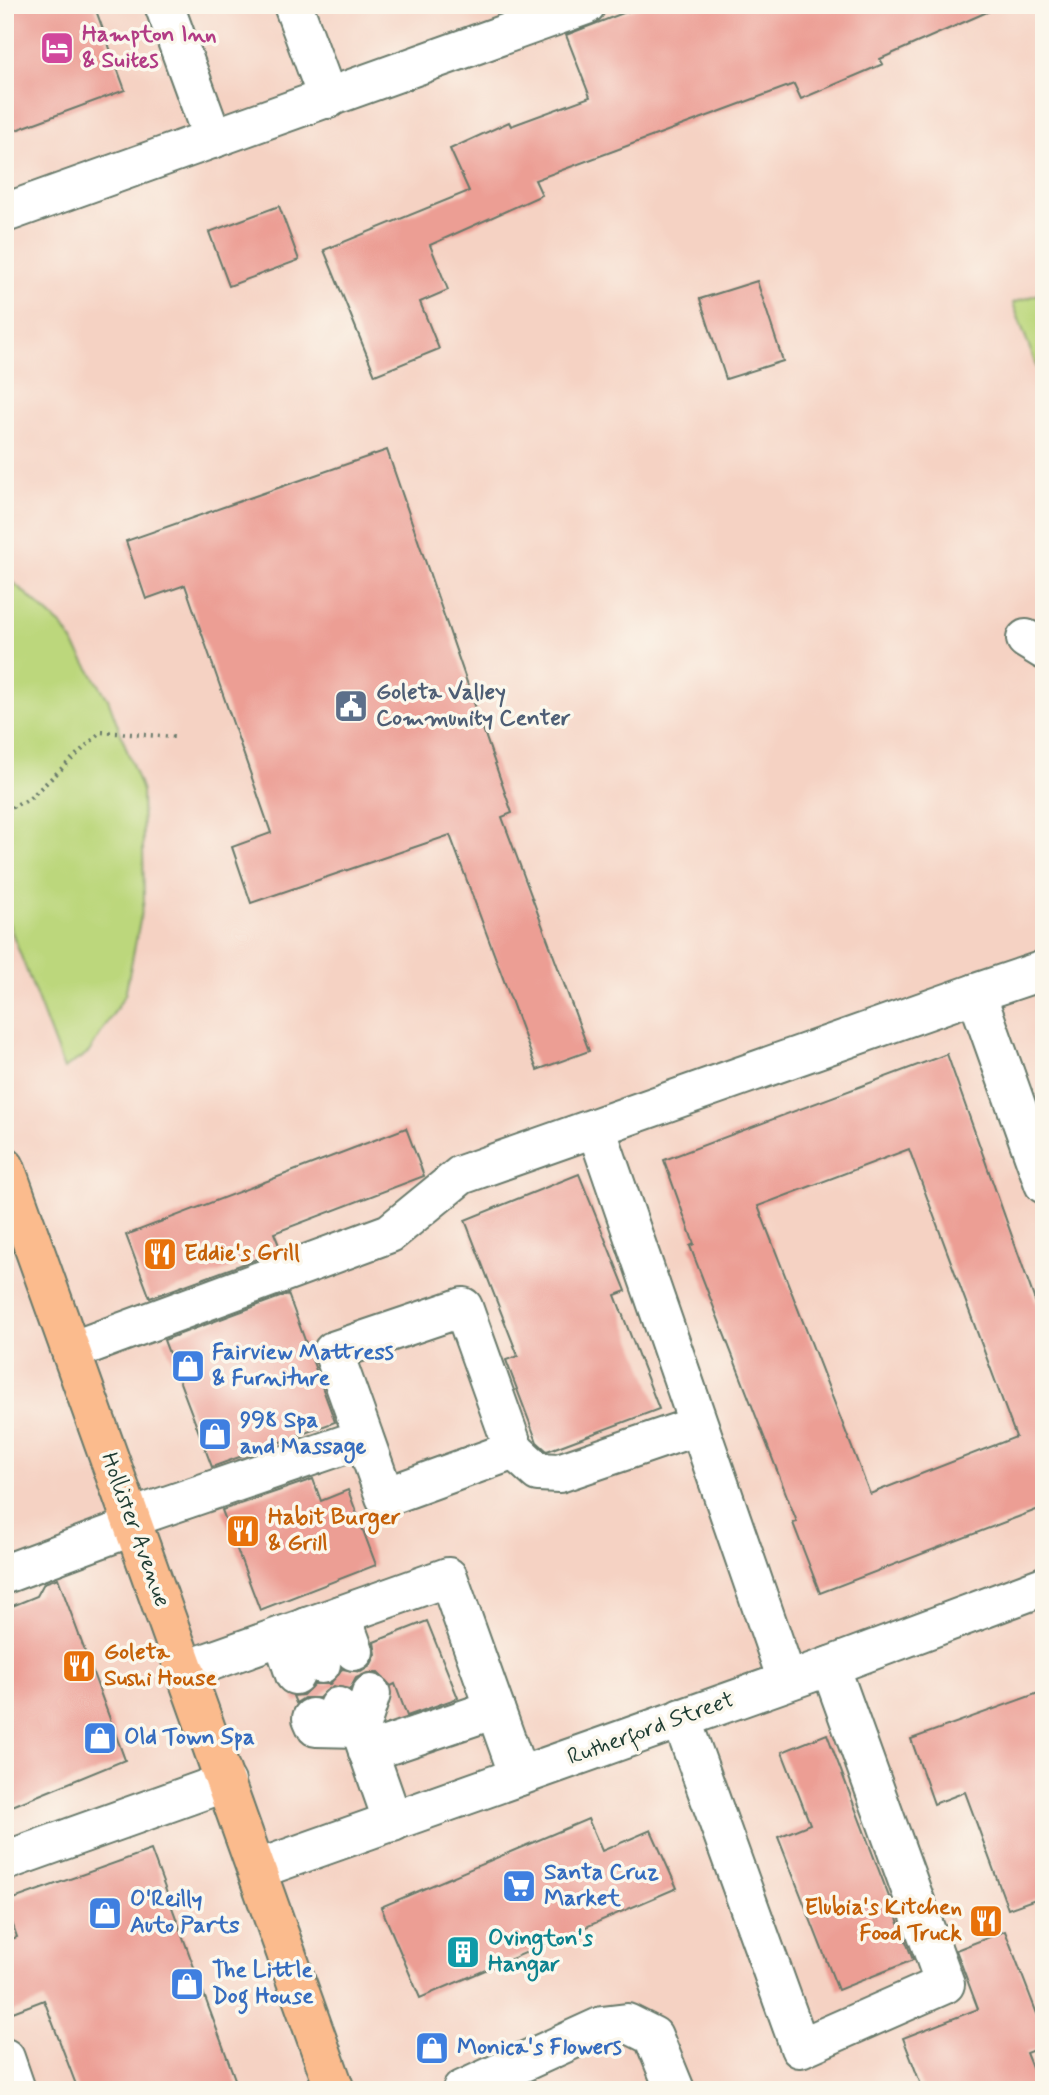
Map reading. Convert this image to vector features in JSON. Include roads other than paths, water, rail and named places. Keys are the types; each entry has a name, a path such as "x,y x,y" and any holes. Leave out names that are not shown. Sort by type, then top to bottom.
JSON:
{"main road":[{"name":"Hollister Avenue","path":"5,1167 335,2090"}],"street":[{"path":"164,5 213,139"},
{"path":"293,5 328,99"},
{"path":"5,213 586,5"},
{"path":"71,1351 390,1233 461,1175 1044,970"},
{"path":"976,993 1044,1184"},
{"path":"596,1128 787,1680"},
{"path":"514,1450 385,1497 333,1351 463,1307 514,1450 538,1472 559,1474 697,1426"},
{"path":"5,1574 132,1522 364,1438"},
{"path":"186,1670 448,1577 519,1776"},
{"name":"Rutherford Street","path":"258,1869 830,1666 1044,1586"},
{"path":"310,1626 323,1663 310,1626"},
{"path":"681,1718 800,2048 944,1984 830,1666"},
{"path":"393,1822 350,1720 495,1709"},
{"path":"5,1861 226,1783"},
{"path":"462,2090 602,2026 627,2023 653,2036 676,2090"},
{"path":"5,2058 16,2090"}],"place":[{"name":"Hampton Inn & Suites","path":"57,48"},
{"name":"Goleta Valley Community Center","path":"351,706"},
{"name":"Eddie's Grill","path":"160,1254"},
{"name":"Fairview Mattress & Furniture","path":"188,1366"},
{"name":"998 Spa and Massage","path":"215,1434"},
{"name":"Habit Burger & Grill","path":"243,1531"},
{"name":"Goleta Sushi House","path":"79,1666"},
{"name":"Old Town Spa","path":"100,1738"},
{"name":"Santa Cruz Market","path":"519,1886"},
{"name":"O'Reilly Auto Parts","path":"105,1913"},
{"name":"Elubia's Kitchen Food Truck","path":"986,1921"},
{"name":"Ovington's Hangar","path":"463,1952"},
{"name":"The Little Dog House","path":"187,1984"},
{"name":"Monica's Flowers","path":"432,2048"}]}
